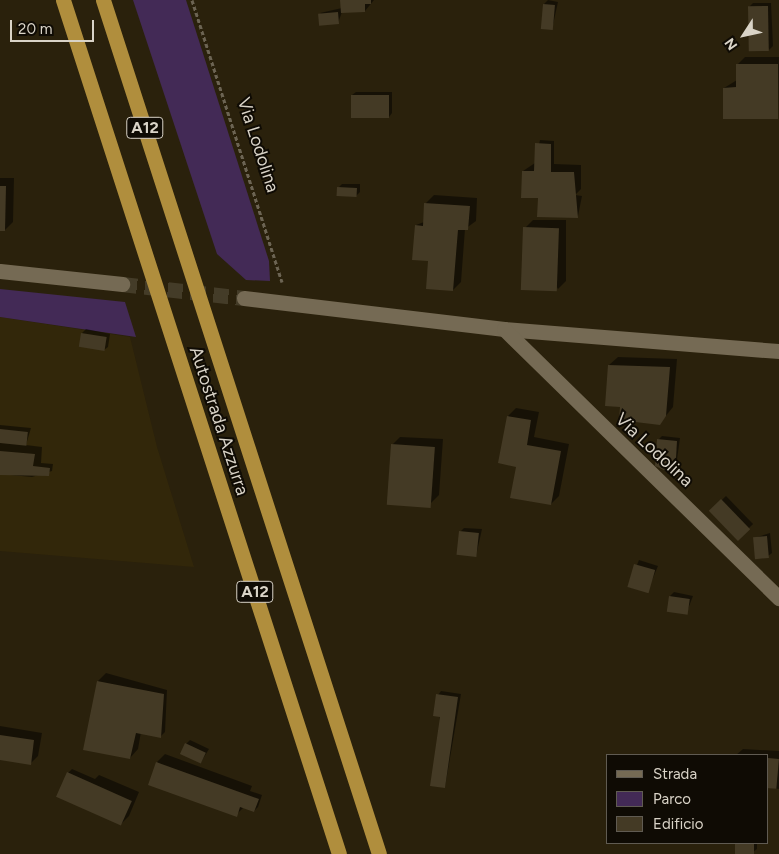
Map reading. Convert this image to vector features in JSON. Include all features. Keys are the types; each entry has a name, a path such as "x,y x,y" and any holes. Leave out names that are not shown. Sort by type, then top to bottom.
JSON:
{"highway":[{"name":"Autostrada Azzurra","path":"63,0 339,854"},
{"name":"Autostrada Azzurra","path":"103,0 379,854"}],"street":[{"path":"0,271 122,284"},
{"path":"244,298 290,301 504,329 779,351"},
{"name":"Via Lodolina","path":"504,329 779,598"}],"path":[{"name":"Via Lodolina","path":"192,0 290,301"}],"shaded area":[{"path":"0,317 130,337 157,447 194,567 0,551"}],"green space":[{"path":"133,0 186,0 269,261 270,281 246,280 217,254"},
{"path":"0,289 125,302 136,337 0,317"}],"building":[{"path":"340,0 371,0 371,4 365,4 365,12 341,13"},
{"path":"543,4 555,5 553,30 541,29"},
{"path":"748,6 768,6 769,51 749,51"},
{"path":"338,12 339,24 319,26 318,14"},
{"path":"736,64 778,64 778,119 723,119 723,88 736,87"},
{"path":"351,95 389,95 389,118 351,118"},
{"path":"535,143 551,144 551,172 574,172 578,218 537,217 538,198 521,198 522,171 534,171"},
{"path":"0,186 6,186 5,231 0,231"},
{"path":"337,187 357,188 357,197 337,196"},
{"path":"424,203 470,206 468,230 458,230 453,291 426,289 428,261 412,260 415,225 423,226"},
{"path":"523,227 559,228 557,291 521,290"},
{"path":"81,333 107,337 104,351 79,347"},
{"path":"608,365 670,367 666,416 660,425 619,420 620,407 605,406"},
{"path":"507,416 531,420 527,445 561,451 551,505 510,498 516,467 498,463"},
{"path":"0,429 28,432 26,446 0,443"},
{"path":"657,439 677,441 675,475 655,466"},
{"path":"391,444 435,447 431,508 387,505"},
{"path":"0,451 35,454 33,466 50,468 49,476 0,475"},
{"path":"721,499 750,529 738,541 709,511"},
{"path":"459,531 479,533 476,557 456,555"},
{"path":"767,536 769,558 755,559 753,537"},
{"path":"634,564 655,570 649,593 627,587"},
{"path":"669,596 690,599 688,615 667,612"},
{"path":"97,681 164,694 161,738 136,733 130,759 83,750"},
{"path":"436,694 458,697 445,788 430,786 440,717 433,716"},
{"path":"0,735 34,740 31,765 0,760"},
{"path":"185,743 206,753 201,764 180,754"},
{"path":"769,758 779,759 776,789 769,788"},
{"path":"156,762 259,799 254,812 240,807 237,817 148,785"},
{"path":"67,772 132,801 121,826 56,797"},
{"path":"735,844 754,844 754,854 735,854"}],"tunnel":[{"path":"122,284 244,298"}]}
